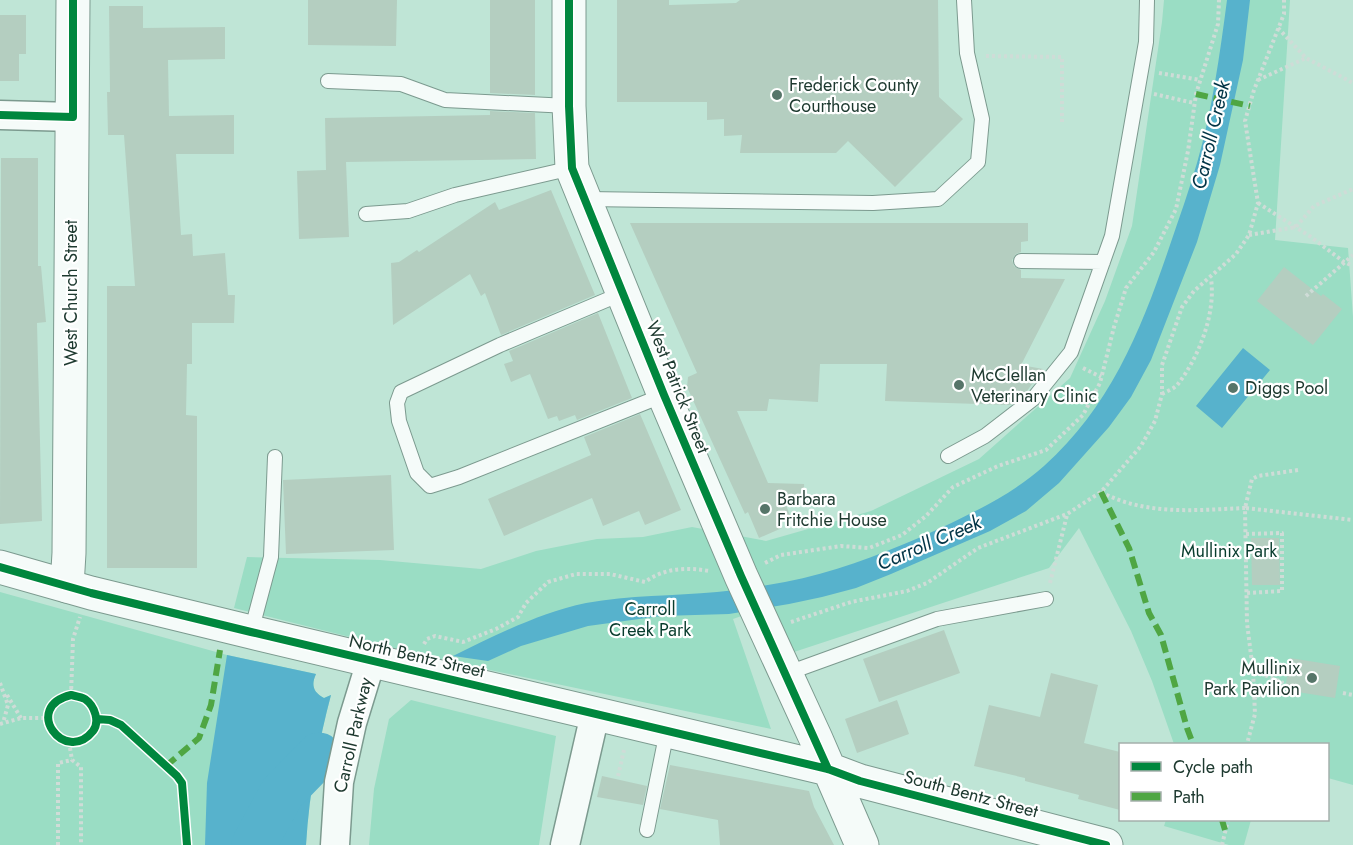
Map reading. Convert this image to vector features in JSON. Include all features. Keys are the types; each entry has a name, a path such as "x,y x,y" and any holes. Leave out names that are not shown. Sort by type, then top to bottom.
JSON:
{"main road":[{"name":"West Church Street","path":"73,0 69,554 74,600"},
{"name":"West Patrick Street","path":"569,0 569,106 572,168 664,395 726,574 764,631 862,845"},
{"name":"North Bentz Street","path":"0,567 74,600 251,632 828,769"},
{"name":"South Bentz Street","path":"828,769 860,781 1106,845"}],"street":[{"path":"0,115 73,117"},
{"name":"Carroll Parkway","path":"335,845 339,782 352,723 371,661"},
{"path":"565,845 595,714"}],"lane":[{"path":"584,199 873,203 938,199 978,162 982,119 967,53 964,0"},
{"path":"948,456 986,436 1033,399 1071,352 1112,236 1142,70 1146,42 1147,0"},
{"path":"328,81 401,84 445,100 569,106"},
{"path":"366,214 408,211 455,195 572,168"},
{"path":"1021,261 1103,262"},
{"path":"623,292 500,345 401,392 398,403 399,421 417,473 430,486 459,477 664,395"},
{"path":"251,632 271,557 275,457"},
{"path":"785,674 938,619 1046,599"},
{"path":"647,830 667,731"}],"path":[{"path":"797,620 851,602 907,591 927,583 978,548 1067,514 1101,492 1141,446 1155,421 1162,394 1162,365 1182,307 1194,291 1236,254 1249,235 1258,203 1245,121 1258,80 1284,14 1284,0"},
{"path":"1278,28 1306,58 1353,83"},
{"path":"967,53 1001,57 1062,57 1062,123"},
{"path":"1258,80 1306,58"},
{"path":"1142,70 1200,80"},
{"path":"1138,90 1194,103"},
{"path":"1249,235 1296,227 1314,206 1353,189"},
{"path":"1258,203 1353,266"},
{"path":"1306,296 1353,255"},
{"path":"1162,394 1177,386 1207,328 1213,294 1211,278"},
{"path":"1247,743 1255,714 1247,623 1245,508 1252,479 1298,470"},
{"path":"1101,492 1141,507 1177,511 1245,508 1353,520"},
{"path":"1046,599 1067,514"},
{"path":"1246,534 1282,533 1282,591 1247,593"},
{"path":"422,647 427,639 435,636 463,642 496,629 518,617 526,603 549,582 576,574 610,574 645,582 656,574 670,570 696,569 726,574"},
{"path":"70,697 74,600"},
{"path":"1253,671 1282,682 1254,699"},
{"path":"0,683 21,718"},
{"path":"1,724 8,705 4,691"},
{"path":"1343,693 1353,695"},
{"path":"1,724 21,718 49,722 50,708"},
{"path":"69,742 72,760 81,767 81,845"},
{"path":"618,776 625,745"},
{"path":"58,845 58,763 72,760"},
{"path":"1222,845 1228,821"}],"green space":[{"name":"Carroll Creek Park","path":"1164,0 1290,0 1275,240 1348,248 1353,317 1353,785 1329,778 1329,743 1174,743 1152,681 1131,631 1079,528 1049,568 794,652 770,606 733,619 771,729 438,659 234,608 247,557 380,560 481,569 536,551 597,539 643,537 692,527 766,541 871,511 979,459 1070,378 1105,301 1132,226"},
{"path":"0,592 227,655 316,674 313,685 315,691 324,698 331,695 315,770 306,845 0,845"},
{"path":"411,700 556,736 539,845 369,845 374,789 389,719"},
{"path":"1166,821 1251,821 1244,845 1229,845 1164,826"}],"water":[{"path":"1227,0 1250,0 1243,60 1220,165 1197,242 1151,360 1131,397 1109,427 1059,483 1026,511 990,531 891,574 856,588 822,597 729,614 661,616 588,626 521,646 488,661 453,656 535,619 586,603 619,598 743,589 837,569 921,537 969,514 1016,488 1044,466 1068,443 1106,392 1122,364 1148,306 1202,144 1215,82"},
{"name":"Diggs Pool","path":"1243,348 1270,370 1222,428 1196,406"},
{"path":"227,655 316,674 313,685 315,691 324,698 331,695 315,770 306,845 205,845 207,783"}],"building":[{"path":"308,0 397,0 396,46 308,45"},
{"path":"490,0 535,0 535,95 490,93"},
{"name":"Frederick County Courthouse","path":"617,0 669,0 669,5 736,3 740,0 938,0 939,97 963,119 895,187 848,141 836,153 740,153 742,135 724,136 724,119 707,120 707,102 617,102"},
{"path":"109,6 143,6 143,28 225,27 225,59 168,60 169,116 234,115 234,154 176,154 181,235 192,234 193,256 225,253 228,295 235,295 234,323 192,323 192,364 187,364 186,415 197,416 197,568 107,568 107,286 135,286 124,135 108,135"},
{"path":"0,15 26,15 26,54 19,54 19,81 0,81"},
{"path":"490,111 535,113 536,159 346,162 349,237 299,239 297,171 326,170 325,118 490,115"},
{"path":"1,158 38,158 38,266 41,266 46,322 37,323 42,521 0,524"},
{"path":"551,190 595,295 501,335 485,293 481,296 470,274 393,325 391,263 399,262 417,250 419,252 495,202 499,210"},
{"path":"630,223 1028,223 1028,241 1021,242 1021,252 1016,254 1012,260 1014,266 1021,270 1021,278 1065,279 1021,365 1043,369 1024,395 1010,405 885,401 887,364 820,364 818,402 769,399 767,411 737,411 768,483 804,484 805,504 786,505 791,518 780,523 782,528 759,538 748,512 745,514 687,387 688,377 697,373"},
{"path":"1284,267 1342,309 1313,345 1257,301"},
{"path":"598,313 632,398 577,420 575,415 559,421 557,416 548,419 530,374 511,382 504,364 513,361 509,351"},
{"path":"640,414 681,510 645,525 639,511 603,526 592,498 504,536 488,499 591,455 584,437"},
{"path":"391,475 394,550 286,554 283,480"},
{"path":"1251,538 1279,538 1280,585 1252,585"},
{"path":"944,630 960,673 879,702 863,659"},
{"name":"Mullinix Park Pavilion","path":"1290,658 1340,666 1335,698 1285,690"},
{"path":"1051,673 1098,685 1084,743 1119,752 1119,810 1078,799 1079,795 1025,781 1025,778 974,766 989,705 1040,717"},
{"path":"897,700 909,734 857,753 845,719"},
{"path":"670,765 809,791 814,807 834,845 720,845 718,820 660,809"},
{"path":"602,776 647,786 643,805 597,797"}],"waterway":[{"name":"Carroll Creek","path":"254,845 282,793 319,755"}],"marked path":[{"path":"1196,94 1250,106"},
{"path":"1101,492 1129,548 1149,613 1161,635 1193,743"},
{"path":"166,766 199,738 211,705 220,650"},
{"path":"1222,821 1225,830"}],"cycle path":[{"path":"0,115 73,117 73,0"},
{"path":"569,0 569,106 572,168 664,395 741,576 828,769"},
{"path":"0,567 91,593 828,769 860,781 1106,845"},
{"path":"71,695 89,702 96,719 93,731 82,740 71,742 61,738 53,731 49,721 49,711 56,701 71,695"},
{"path":"97,719 110,720 121,725 177,776 182,783 187,845"}],"place":[{"name":"Frederick County Courthouse","path":"777,95"},
{"name":"McClellan Veterinary Clinic","path":"959,385"},
{"name":"Diggs Pool","path":"1233,388"},
{"name":"Barbara Fritchie House","path":"765,509"},
{"name":"Mullinix Park Pavilion","path":"1312,678"}],"park label":[{"name":"Mullinix Park","path":"1229,551"}]}
